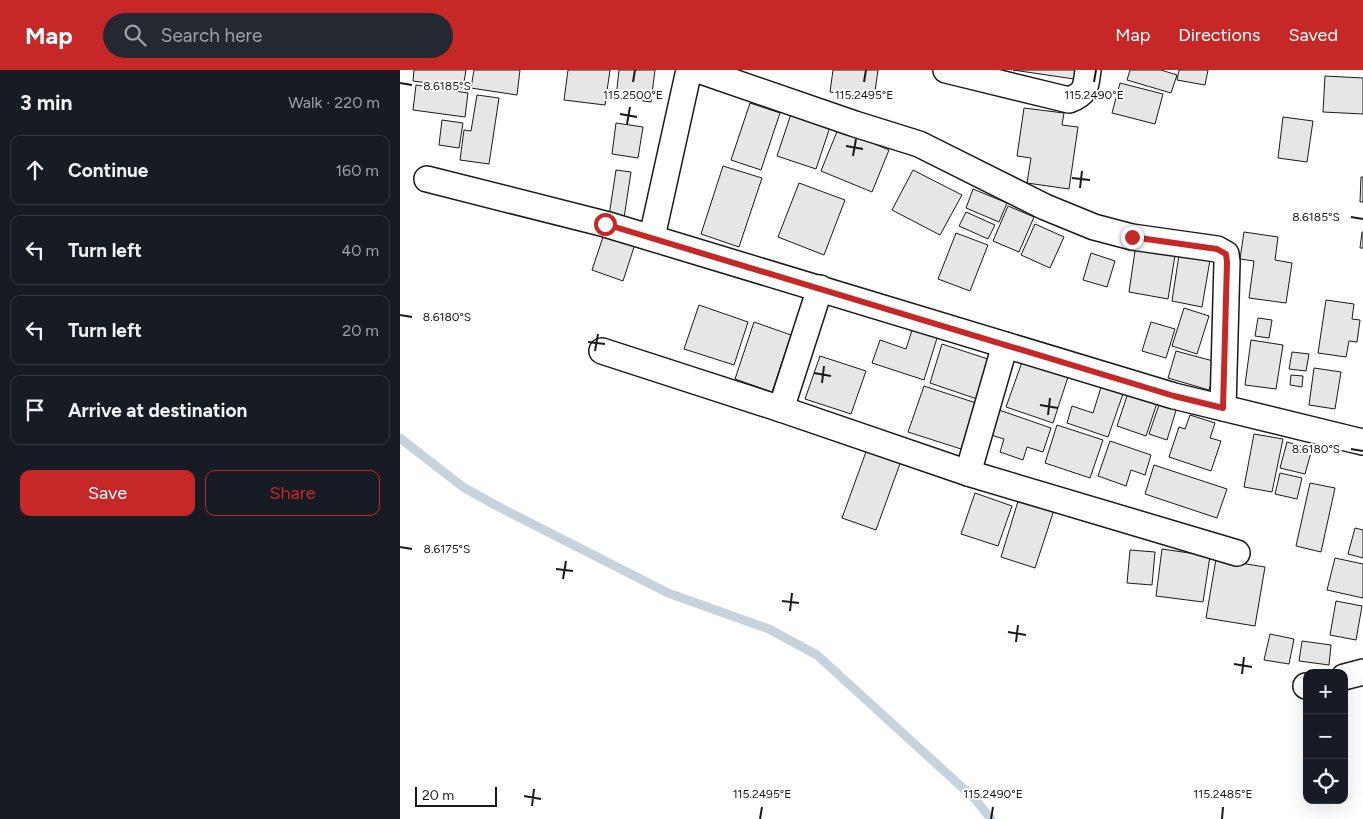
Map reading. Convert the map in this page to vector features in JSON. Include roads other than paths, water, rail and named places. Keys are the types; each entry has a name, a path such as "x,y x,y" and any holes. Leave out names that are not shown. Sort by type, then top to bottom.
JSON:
{"street":[{"path":"652,238 689,70"},
{"path":"698,70 919,144 1045,206 1094,227 1132,237 1217,249 1226,254 1223,408"},
{"path":"946,70 1069,100 1079,96 1085,88 1088,70"},
{"path":"427,179 605,224 1174,396 1363,442"},
{"path":"780,410 820,288"},
{"path":"968,473 1006,345"},
{"path":"602,351 968,473 1237,553"},
{"path":"1348,676 1363,672"}],"waterway":[{"path":"400,438 463,487 497,506 668,593 769,629 817,655 976,800 991,819"}]}
